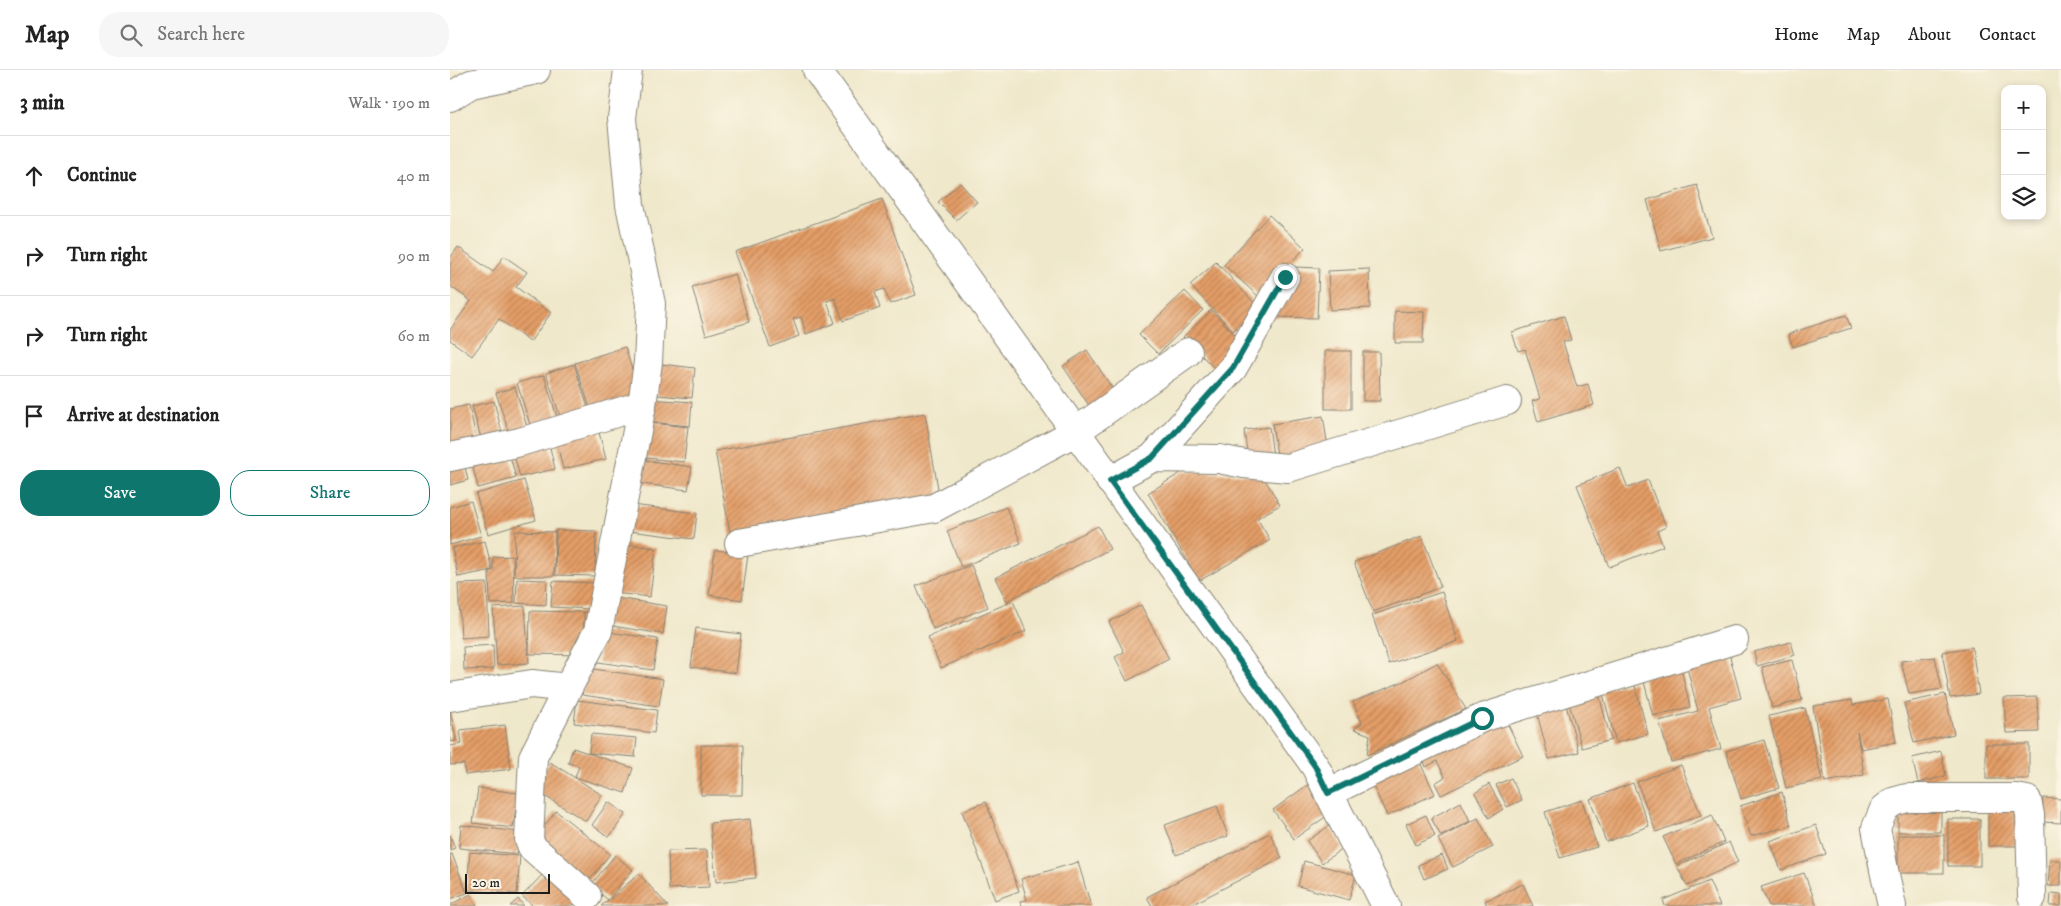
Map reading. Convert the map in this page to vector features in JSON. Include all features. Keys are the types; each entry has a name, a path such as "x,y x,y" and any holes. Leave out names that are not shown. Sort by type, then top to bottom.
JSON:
{"street":[{"path":"450,97 471,84 536,70"},
{"path":"587,896 532,847 528,840 533,757 598,631 642,405 648,362 651,304 630,205 622,118 628,70"},
{"path":"816,70 1315,766 1386,906"},
{"path":"1110,481 1152,458 1233,368 1285,277"},
{"path":"739,543 934,508 1075,432 1188,352"},
{"path":"1152,458 1219,459 1244,464 1288,468 1507,400"},
{"path":"450,456 520,442 642,405"},
{"path":"1328,793 1482,718 1734,640"},
{"path":"450,697 532,684 568,688"},
{"path":"1892,906 1876,828 1884,809 1893,802 1907,798 2016,798 2027,800 2030,815 2032,897"}],"building":[{"path":"960,183 977,202 956,220 938,202"},
{"path":"1697,185 1712,237 1661,251 1647,200"},
{"path":"882,199 916,295 890,304 884,289 875,292 880,308 843,321 835,298 827,301 835,323 806,334 801,317 793,319 799,336 770,347 735,252"},
{"path":"1269,215 1305,248 1259,297 1224,265"},
{"path":"458,247 493,272 504,256 527,272 516,287 551,313 530,342 499,319 472,356 450,340 450,330 471,301 450,286 450,258"},
{"path":"1216,262 1258,307 1233,331 1190,285"},
{"path":"1295,267 1319,268 1317,318 1274,317 1294,287"},
{"path":"1369,269 1370,308 1330,310 1328,271"},
{"path":"735,274 749,322 706,335 692,287"},
{"path":"1185,291 1203,310 1158,354 1139,335"},
{"path":"1211,310 1241,341 1214,368 1183,337"},
{"path":"1395,311 1424,312 1423,343 1395,343"},
{"path":"1846,315 1851,328 1793,347 1788,334"},
{"path":"1564,316 1571,340 1563,342 1577,387 1588,384 1594,405 1538,422 1532,401 1540,399 1525,349 1518,351 1512,332"},
{"path":"625,347 640,395 591,411 575,363"},
{"path":"1087,350 1116,394 1092,410 1063,366"},
{"path":"1325,351 1351,351 1351,409 1325,409"},
{"path":"1363,352 1379,352 1380,401 1363,401"},
{"path":"574,364 590,414 562,423 546,373"},
{"path":"661,364 695,368 692,398 657,395"},
{"path":"544,375 559,423 532,431 517,383"},
{"path":"515,387 529,434 511,439 496,393"},
{"path":"649,399 692,402 690,426 648,422"},
{"path":"494,401 504,440 483,445 472,406"},
{"path":"469,405 477,443 450,449 450,409"},
{"path":"925,413 940,500 731,538 715,451"},
{"path":"1323,416 1329,453 1278,461 1272,424"},
{"path":"643,422 688,427 684,462 638,457"},
{"path":"597,425 606,459 563,469 555,436"},
{"path":"1269,427 1273,456 1248,459 1244,430"},
{"path":"548,439 555,469 520,477 512,447"},
{"path":"508,449 516,478 478,488 471,459"},
{"path":"463,458 468,480 450,485 450,461"},
{"path":"638,459 692,467 688,490 635,483"},
{"path":"1620,468 1628,488 1648,480 1666,527 1657,531 1663,546 1609,567 1577,485"},
{"path":"1184,471 1263,476 1280,505 1257,518 1270,540 1199,581 1148,493"},
{"path":"524,480 536,520 488,534 476,494"},
{"path":"471,501 481,536 450,545 450,507"},
{"path":"632,505 697,513 694,539 629,531"},
{"path":"1006,507 1021,543 961,567 947,531"},
{"path":"1098,526 1110,549 1007,601 995,578"},
{"path":"556,530 596,531 595,576 555,575"},
{"path":"515,531 555,532 554,576 514,576"},
{"path":"1422,536 1441,587 1373,612 1354,562"},
{"path":"485,541 492,570 458,577 452,548"},
{"path":"619,543 656,548 650,597 613,593"},
{"path":"715,550 748,554 742,600 709,595"},
{"path":"513,556 514,603 490,604 489,571 493,571 493,557"},
{"path":"971,565 988,607 933,629 916,586"},
{"path":"517,579 547,580 546,605 516,603"},
{"path":"553,581 594,583 592,609 551,607"},
{"path":"487,583 489,636 461,638 458,584"},
{"path":"1442,592 1458,641 1389,664 1372,615"},
{"path":"610,597 667,606 663,634 606,625"},
{"path":"1013,601 1026,631 941,668 928,637"},
{"path":"1141,605 1169,659 1127,681 1115,657 1124,652 1109,622"},
{"path":"525,606 529,663 497,665 493,608"},
{"path":"530,611 584,612 583,655 529,654"},
{"path":"696,628 741,634 736,673 691,667"},
{"path":"602,631 658,639 653,670 598,662"},
{"path":"1791,642 1795,655 1757,666 1754,652"},
{"path":"493,645 494,669 464,670 463,647"},
{"path":"1972,647 1979,694 1950,698 1942,652"},
{"path":"1729,653 1741,698 1709,707 1721,749 1671,762 1659,721 1698,711 1686,664"},
{"path":"1935,657 1942,689 1909,694 1901,661"},
{"path":"1792,660 1802,700 1772,708 1762,667"},
{"path":"1437,663 1466,709 1367,755 1370,735 1354,729 1362,723 1353,702 1404,681"},
{"path":"586,668 663,679 659,706 582,695"},
{"path":"1681,668 1690,707 1653,716 1643,678"},
{"path":"1634,682 1648,734 1616,743 1602,690"},
{"path":"1598,691 1611,740 1582,748 1568,700"},
{"path":"1945,694 1954,734 1914,743 1904,703"},
{"path":"2037,697 2039,732 2006,733 2004,698"},
{"path":"1888,699 1896,742 1861,749 1857,732 1864,775 1825,782 1813,706 1852,700 1853,705"},
{"path":"577,700 657,710 654,733 574,723"},
{"path":"1566,705 1579,752 1549,759 1537,713"},
{"path":"1805,708 1822,780 1786,788 1769,716"},
{"path":"450,709 456,741 450,742"},
{"path":"1503,714 1523,756 1441,795 1435,783 1445,777 1437,761 1426,767 1421,754"},
{"path":"505,725 511,769 465,775 464,764 450,765 450,746 462,744 460,730"},
{"path":"591,734 637,738 635,757 589,753"},
{"path":"1764,740 1779,788 1741,799 1726,751"},
{"path":"1986,744 2029,744 2029,779 1986,779"},
{"path":"701,745 743,745 742,795 701,795"},
{"path":"573,748 633,768 625,793 575,777 579,766 568,763"},
{"path":"1941,751 1946,776 1918,783 1912,758"},
{"path":"1417,756 1435,794 1387,816 1369,777"},
{"path":"550,762 602,795 586,821 533,789"},
{"path":"1681,765 1701,815 1656,832 1637,782"},
{"path":"1511,778 1522,800 1507,807 1496,785"},
{"path":"1310,783 1331,813 1294,839 1273,810"},
{"path":"1633,783 1649,826 1606,842 1590,799"},
{"path":"1489,784 1503,809 1489,818 1475,793"},
{"path":"478,788 518,793 513,828 473,823"},
{"path":"1782,792 1791,826 1751,836 1740,806"},
{"path":"2043,798 2061,799 2061,823 2042,822"},
{"path":"1582,800 1597,847 1560,858 1545,812"},
{"path":"608,802 626,814 609,837 592,825"},
{"path":"986,802 1019,891 995,900 962,811"},
{"path":"1461,802 1470,821 1441,836 1431,818"},
{"path":"1898,804 1941,804 1941,832 1898,832"},
{"path":"1217,806 1228,836 1176,855 1165,825"},
{"path":"1988,807 2020,807 2021,846 1988,846"},
{"path":"556,811 610,854 588,882 534,839"},
{"path":"1426,815 1435,836 1416,845 1406,824"},
{"path":"1712,815 1724,842 1676,864 1663,837"},
{"path":"1478,818 1493,847 1453,867 1438,839"},
{"path":"750,819 756,878 716,882 710,823"},
{"path":"1948,819 1980,819 1980,866 1948,866"},
{"path":"461,825 520,832 517,854 459,848"},
{"path":"1816,825 1826,854 1781,870 1770,841"},
{"path":"1329,826 1343,848 1322,863 1307,841"},
{"path":"1270,833 1282,858 1189,906 1152,906 1147,897"},
{"path":"450,835 455,848 450,850"},
{"path":"1898,835 1944,835 1944,873 1898,873"},
{"path":"1729,842 1738,862 1687,886 1677,866"},
{"path":"707,850 709,887 669,889 668,851"},
{"path":"470,852 520,856 517,894 467,890"},
{"path":"450,854 452,854 467,893 450,899"},
{"path":"615,855 633,870 608,900 591,885"},
{"path":"1442,855 1448,869 1424,879 1418,865"},
{"path":"2050,860 2061,860 2061,886 2048,886"},
{"path":"1304,861 1356,875 1349,900 1298,886"},
{"path":"1078,862 1091,906 1022,906 1020,901 1027,900 1021,879"},
{"path":"547,870 578,900 572,906 533,906 522,896"},
{"path":"1804,873 1817,906 1769,906 1761,887"},
{"path":"639,874 668,906 601,906 607,901"},
{"path":"1709,881 1720,906 1665,906 1663,900"},
{"path":"1523,884 1533,906 1487,906 1485,901"},
{"path":"2051,893 2061,894 2061,906 2050,906"},
{"path":"471,894 477,906 450,906 450,905"},
{"path":"518,899 524,906 510,906"}],"route":[{"path":"1285,277 1233,368 1152,458 1110,481 1315,766 1328,793 1482,718"}]}
